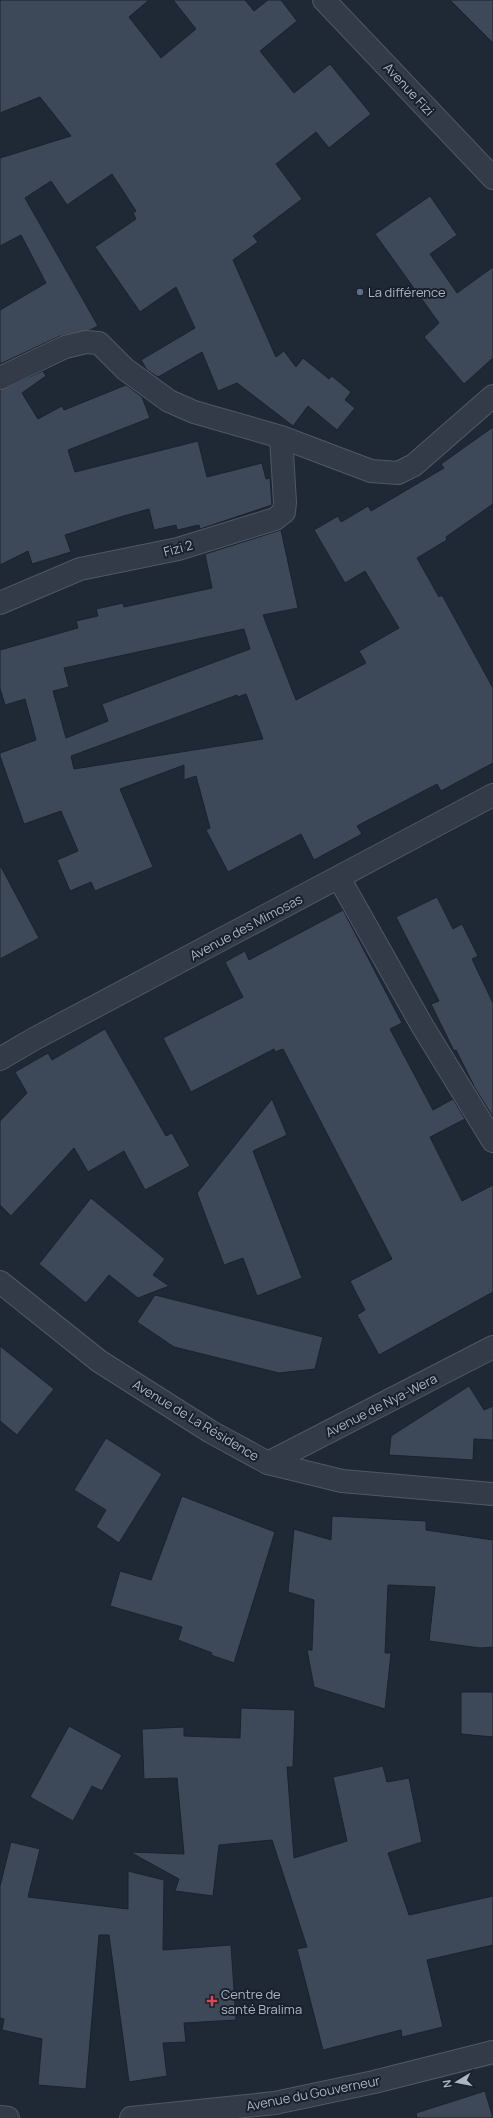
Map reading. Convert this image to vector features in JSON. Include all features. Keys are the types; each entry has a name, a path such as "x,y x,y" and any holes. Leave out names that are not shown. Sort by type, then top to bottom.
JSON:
{"street":[{"name":"Avenue Fizi","path":"324,0 493,178"},
{"path":"0,378 65,347 86,342 99,343 125,369 169,401 194,412 281,437 371,471 398,473 414,465 493,396"},
{"name":"Fizi 2","path":"0,603 80,570 178,549 275,519 284,512 286,502 281,437"},
{"name":"Avenue des Mimosas","path":"0,1059 41,1035 493,796"},
{"path":"338,878 423,1027 493,1141"},
{"name":"Avenue de La Résidence","path":"0,1282 99,1361 210,1432 268,1462 342,1481 493,1494"},
{"name":"Avenue de Nya-Wera","path":"268,1462 493,1347"},
{"name":"Avenue du Gouverneur","path":"131,2118 275,2103 374,2082 493,2052"},
{"path":"0,2117 8,2118"}],"building":[{"path":"0,0 149,0 129,17 161,58 196,29 173,0 245,0 254,11 268,0 281,0 297,21 260,51 294,93 330,64 371,114 329,148 316,132 276,164 302,199 253,236 258,242 233,260 276,357 284,351 296,367 303,358 329,379 332,376 351,392 345,400 355,408 337,430 308,406 293,426 237,383 218,391 202,352 158,377 147,370 141,360 195,328 176,287 140,312 95,247 136,219 133,213 136,211 112,174 67,205 51,181 25,198 98,326 90,330 60,336 0,364 0,310 46,283 21,235 0,246 0,158 71,136 40,97 0,113"},
{"path":"450,0 493,0 493,43"},
{"path":"430,196 457,235 430,254 457,293 493,267 493,358 464,384 424,337 439,323 375,234"},
{"path":"43,371 46,376 22,393 38,419 62,406 64,410 126,385 142,397 150,418 68,450 75,472 198,441 207,477 262,463 266,479 270,478 272,505 200,529 199,525 177,530 176,525 154,530 149,509 65,535 71,552 32,564 28,551 0,565 0,390"},
{"path":"493,427 493,504 446,537 447,540 417,558 439,597 442,595 493,688 493,763 441,791 437,784 357,826 362,834 314,860 301,834 228,872 206,830 210,828 196,776 184,780 184,765 120,789 153,867 95,891 91,882 70,891 57,860 78,851 61,811 24,824 0,756 0,753 36,740 25,699 5,705 0,688 0,650 78,628 76,621 98,616 96,609 123,603 124,607 212,588 205,554 281,530 298,608 263,615 296,700 366,663 359,651 399,628 365,571 345,583 314,530 338,516 341,522 368,506 371,511 444,468 441,464","holes":["244,629 250,649 102,704 108,721 66,738 53,691 69,687 64,668","246,694 263,739 74,769 71,756 237,695 238,697"]},
{"path":"0,865 39,938 0,959"},
{"path":"437,897 453,929 462,924 478,956 472,959 493,1003 493,1117 475,1088 456,1050 454,1051 431,1004 439,1001 396,917"},
{"path":"343,910 402,1023 390,1029 433,1110 453,1099 465,1119 430,1137 462,1201 493,1185 493,1292 379,1355 357,1315 365,1310 350,1281 392,1259 283,1049 275,1052 274,1049 191,1092 163,1038 243,997 225,962 245,951 249,960"},
{"path":"105,1029 166,1136 172,1133 190,1166 145,1190 124,1151 88,1172 74,1148 11,1216 0,1205 0,1121 27,1093 15,1072 48,1053 52,1060"},
{"path":"272,1099 287,1135 253,1151 302,1278 257,1296 243,1258 224,1265 197,1193"},
{"path":"91,1198 165,1259 153,1275 169,1286 138,1298 109,1275 86,1303 39,1264"},
{"path":"155,1295 323,1337 315,1369 279,1373 174,1347 137,1322"},
{"path":"0,1346 54,1389 17,1435 0,1421"},
{"path":"469,1386 484,1410 493,1406 493,1440 474,1439 473,1460 389,1455 391,1436"},
{"path":"106,1438 162,1474 119,1543 96,1527 106,1510 74,1490"},
{"path":"182,1496 275,1532 234,1663 211,1655 212,1653 178,1640 182,1627 110,1606 120,1571 151,1580"},
{"path":"332,1516 426,1521 426,1530 493,1540 493,1647 480,1648 429,1641 435,1587 388,1585 385,1653 391,1653 385,1709 314,1687 307,1650 312,1650 314,1600 288,1592 294,1529 331,1540"},
{"path":"461,1692 493,1692 493,1737 461,1734"},
{"path":"241,1708 295,1710 293,1767 287,1767 294,1858 347,1841 333,1777 383,1766 387,1782 409,1778 422,1842 388,1853 409,1915 493,1896 493,1945 427,1960 443,2027 402,2037 401,2030 323,2050 297,1949 307,1947 272,1840 219,1845 213,1896 175,1891 179,1879 130,1852 184,1854 177,1778 144,1779 142,1729 184,1727 184,1736 240,1738"},
{"path":"69,1726 122,1755 102,1791 92,1786 73,1821 30,1797"},
{"path":"11,1842 40,1849 28,1897 128,1909 128,1871 164,1880 163,1950 231,1945 236,2020 184,2023 186,2042 163,2043 167,2076 129,2082 109,1935 99,1935 86,2089 38,2085 42,2039 2,2030 4,2019 0,2018 0,1886"},
{"path":"485,2091 493,2118 417,2118 416,2113"}],"place":[{"name":"La différence","path":"360,292"},
{"name":"Centre de santé Bralima","path":"212,2001"}]}
